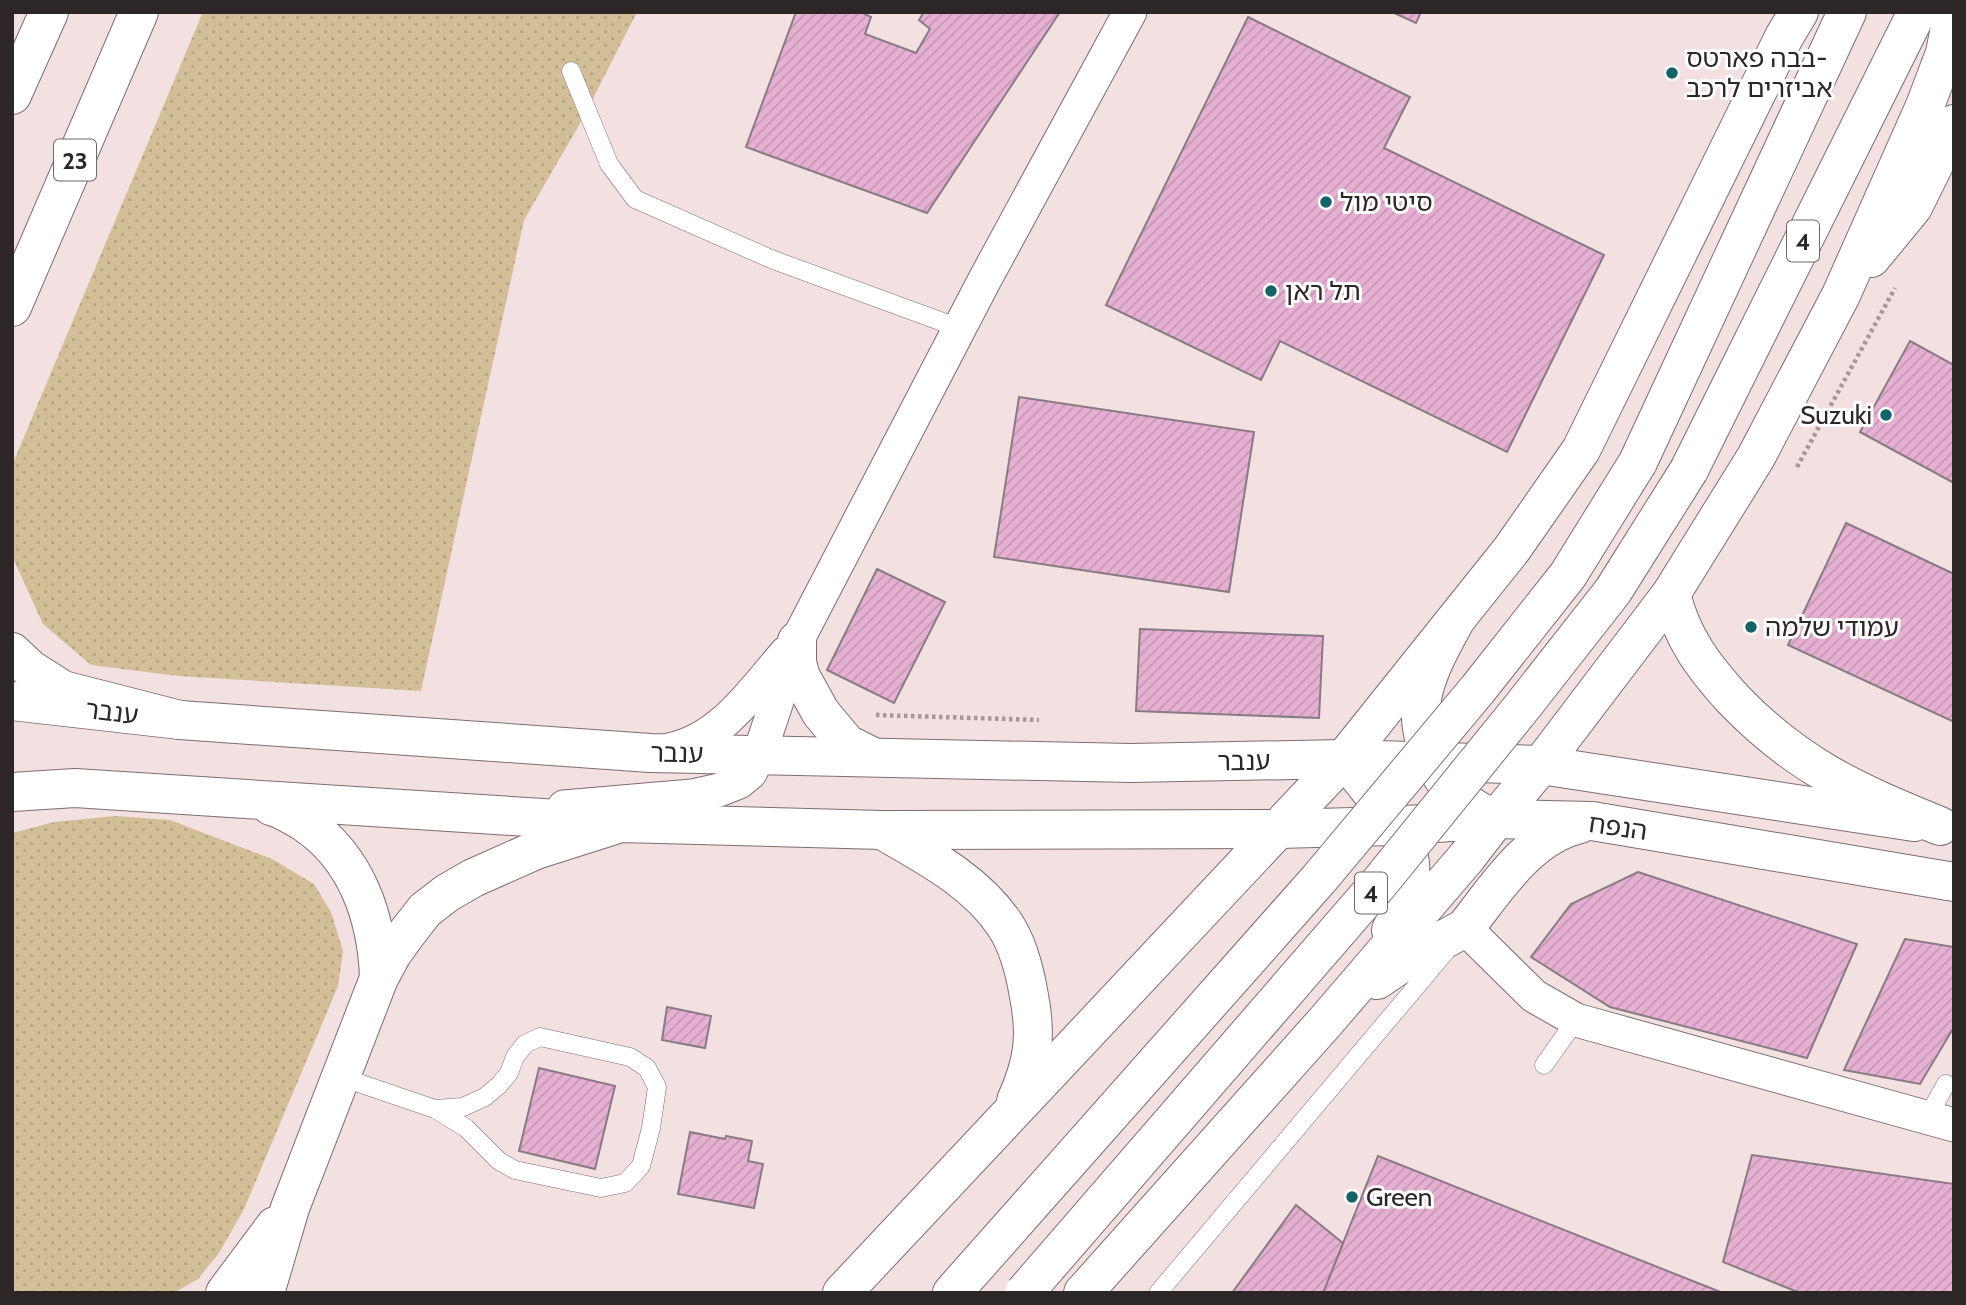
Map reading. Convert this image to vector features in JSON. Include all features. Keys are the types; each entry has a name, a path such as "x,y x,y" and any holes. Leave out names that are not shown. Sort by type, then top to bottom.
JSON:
{"main road":[{"path":"12,95 49,12"},
{"name":"23","path":"12,307 139,12"},
{"path":"849,1288 1344,759 1512,549 1581,450 1784,37 1799,12"},
{"name":"4","path":"952,1293 1319,879 1478,689 1568,575 1638,462 1847,12"},
{"name":"4","path":"1024,1293 1381,881 1614,591 1689,470 1917,12"},
{"path":"1083,1293 1326,1021 1466,858 1541,765 1671,594 1756,457 1841,295 1925,106 1945,53 1953,12"},
{"path":"1841,295 1913,206 1954,124"},
{"path":"1671,594 1678,621 1692,648 1712,676 1760,727 1821,772 1873,799 1947,827"},
{"path":"1454,623 1436,656 1421,702 1421,733 1432,761 1448,786 1474,810 1496,819"},
{"path":"797,640 797,663 801,677 821,713 847,744 873,757"},
{"path":"12,652 30,669 63,690 180,720"},
{"name":"ענבר","path":"12,701 180,720 650,753 1131,763 1344,759"},
{"path":"1344,759 1375,796 1405,846 1409,861 1410,876 1404,902 1372,966"},
{"name":"הנפח","path":"1344,759 1541,765 1947,827"},
{"path":"12,792 75,788 621,823 882,830 1278,829"},
{"path":"245,799 280,808 315,830 338,851 360,889 371,919 376,940 379,978"},
{"name":"הנפח","path":"1278,829 1392,826 1496,819 1592,821 1954,883"},
{"path":"1326,1021 1384,975 1465,928 1513,868 1536,845 1562,830 1592,821"},
{"path":"265,1293 290,1208 379,978 392,954 419,917 447,893 472,878 536,850 621,823"},
{"path":"882,830 934,859 974,891 1005,925 1016,946 1025,974 1034,1035 1029,1069 1006,1121"},
{"path":"225,1293 290,1208"}],"street":[{"path":"470,815 692,796 719,790 739,782 750,773 759,755 797,640 959,328 1130,12"},
{"path":"650,753 673,749 709,736 740,706 797,640"},
{"path":"1465,928 1534,996 1576,1020 1940,1121"}],"lane":[{"path":"571,71 609,164 635,199 771,259 959,328"},
{"path":"1158,1293 1465,928"},
{"path":"1545,1065 1576,1020"},
{"path":"341,1077 435,1109 466,1128 499,1161 515,1170 601,1188 625,1183 640,1166 651,1128 657,1087 647,1068 630,1057 540,1037 525,1044 515,1057 509,1073 485,1097 463,1107 435,1109"},
{"path":"1940,1121 1947,1083"}],"path":[{"path":"821,713 1043,720"}],"shaded area":[{"path":"203,12 637,12 582,120 524,220 421,691 178,676 91,665 43,624 12,556 13,463"},
{"path":"115,816 170,820 272,859 314,884 331,912 343,951 338,986 244,1209 219,1253 198,1279 174,1293 12,1293 12,833 54,822"}],"building":[{"path":"796,12 861,12 871,17 865,34 916,53 930,29 919,20 924,12 1060,12 927,213 746,147"},
{"path":"1392,12 1421,12 1416,23"},
{"name":"סיטי מול","path":"1248,17 1410,97 1384,148 1604,255 1507,452 1280,341 1261,380 1106,305"},
{"path":"1910,341 1954,365 1954,483 1860,432"},
{"path":"1019,397 1254,432 1229,592 994,557"},
{"path":"1846,523 1954,574 1954,722 1788,645"},
{"path":"877,569 945,602 894,703 827,670"},
{"path":"1140,629 1323,636 1319,718 1136,711"},
{"path":"1638,872 1857,944 1807,1058 1610,1007 1531,957 1571,904"},
{"path":"1905,939 1954,947 1954,1027 1920,1084 1844,1070"},
{"path":"667,1007 711,1016 705,1048 662,1040"},
{"path":"539,1068 615,1086 595,1169 519,1151"},
{"path":"690,1132 752,1141 748,1161 763,1164 754,1208 678,1194"},
{"path":"1752,1155 1954,1184 1954,1293 1800,1293 1723,1262"},
{"path":"1378,1156 1723,1293 1323,1293"},
{"path":"1296,1205 1343,1243 1323,1293 1232,1293"}],"place":[{"name":"בבה פארטס- אביזרים לרכב","path":"1672,73"},
{"name":"סיטי מול","path":"1326,202"},
{"name":"תל ראן","path":"1271,291"},
{"name":"Suzuki","path":"1886,415"},
{"name":"עמודי שלמה","path":"1751,627"},
{"name":"Green","path":"1352,1197"}]}
